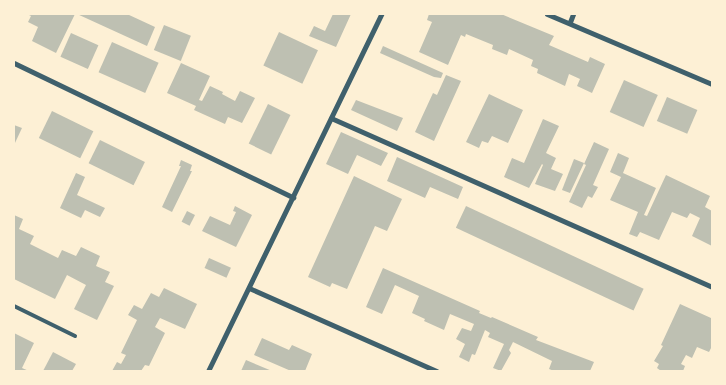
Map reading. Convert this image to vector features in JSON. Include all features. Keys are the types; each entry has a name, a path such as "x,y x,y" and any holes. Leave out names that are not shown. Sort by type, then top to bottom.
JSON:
{"street":[{"path":"208,371 381,14"},
{"path":"547,14 570,22 712,84"},
{"path":"570,22 573,14"},
{"path":"14,63 293,197"},
{"path":"331,118 712,287"},
{"path":"249,288 436,371"}],"lane":[{"path":"14,306 74,336"}],"building":[{"path":"27,14 75,14 56,53 32,41 38,27 28,22 31,16"},
{"path":"77,14 127,14 155,27 147,46"},
{"path":"333,14 351,14 336,47 309,36 314,26 325,31"},
{"path":"429,14 501,14 554,36 549,45 588,62 590,57 605,64 592,93 577,86 580,79 569,74 565,86 537,73 538,69 531,66 533,60 509,49 507,55 492,49 493,45 466,34 465,37 461,35 448,65 419,52 432,22 427,20"},
{"path":"164,25 191,36 181,61 154,50"},
{"path":"279,32 318,50 302,84 263,66"},
{"path":"71,33 98,45 88,69 60,57"},
{"path":"112,42 159,63 145,93 99,72"},
{"path":"383,46 443,73 441,78 434,77 380,53"},
{"path":"181,63 210,76 199,100 202,101 210,86 223,92 222,94 235,101 240,91 255,98 242,123 228,117 225,124 194,110 196,106 167,93"},
{"path":"446,75 461,81 434,141 415,132 433,93 437,95"},
{"path":"624,80 658,95 644,127 610,112"},
{"path":"489,94 523,110 508,143 492,136 488,143 482,141 479,148 466,142"},
{"path":"667,97 697,110 687,134 657,121"},
{"path":"356,100 403,118 397,131 351,110"},
{"path":"268,104 290,115 271,155 249,144"},
{"path":"52,111 93,131 80,158 39,138"},
{"path":"543,119 559,126 546,153 556,158 551,169 563,174 555,191 535,184 542,164 529,188 504,177 512,158 524,163"},
{"path":"14,125 22,128 14,145"},
{"path":"341,132 388,153 381,166 357,155 348,174 326,164"},
{"path":"100,140 145,162 134,185 89,163"},
{"path":"594,142 609,149 593,185 598,187 592,198 588,196 582,208 569,202"},
{"path":"618,153 629,158 623,173 656,188 644,215 647,216 666,175 710,196 705,207 712,211 712,246 692,236 700,218 690,213 687,218 672,212 659,240 640,232 637,237 629,234 638,212 610,200 621,177 610,172"},
{"path":"397,157 463,187 458,199 430,187 425,198 387,181"},
{"path":"574,159 584,163 570,193 562,190"},
{"path":"181,160 192,165 190,171 192,171 172,212 162,207 181,166 179,166"},
{"path":"76,173 85,177 77,195 105,208 100,217 85,210 81,218 60,208"},
{"path":"354,176 402,199 387,231 375,226 347,289 332,283 330,287 308,277"},
{"path":"235,206 252,215 236,247 202,231 210,216 230,225 236,212 233,211"},
{"path":"466,206 644,289 633,311 456,228"},
{"path":"187,211 195,215 190,226 182,222"},
{"path":"14,215 23,219 19,229 34,236 30,244 58,258 62,250 76,256 81,247 100,256 96,266 110,272 105,282 114,286 97,320 74,309 86,285 67,275 55,299 14,279"},
{"path":"209,258 231,268 226,278 205,268"},
{"path":"383,268 480,311 479,313 538,337 536,340 594,362 590,371 554,371 549,369 552,361 513,342 509,350 511,353 501,371 493,368 504,344 488,337 490,333 485,330 475,355 472,354 469,362 459,357 465,344 456,339 462,328 471,331 474,324 450,314 444,330 424,321 425,319 412,313 419,296 395,285 382,314 366,307"},
{"path":"164,288 197,304 185,329 160,318 155,327 165,333 149,366 145,365 141,371 112,371 117,362 121,364 126,355 121,353 137,320 128,315 134,305 142,309 151,293 159,297"},
{"path":"680,304 711,318 712,346 709,352 697,347 692,358 686,355 681,364 685,366 683,371 661,371 657,368 659,364 654,361 663,346 661,345"},
{"path":"14,333 34,343 22,368 29,371 14,371"},
{"path":"262,338 289,350 292,345 312,354 305,371 291,371 254,355"},
{"path":"53,352 76,364 72,371 43,371"},
{"path":"246,360 272,371 241,371"}]}
